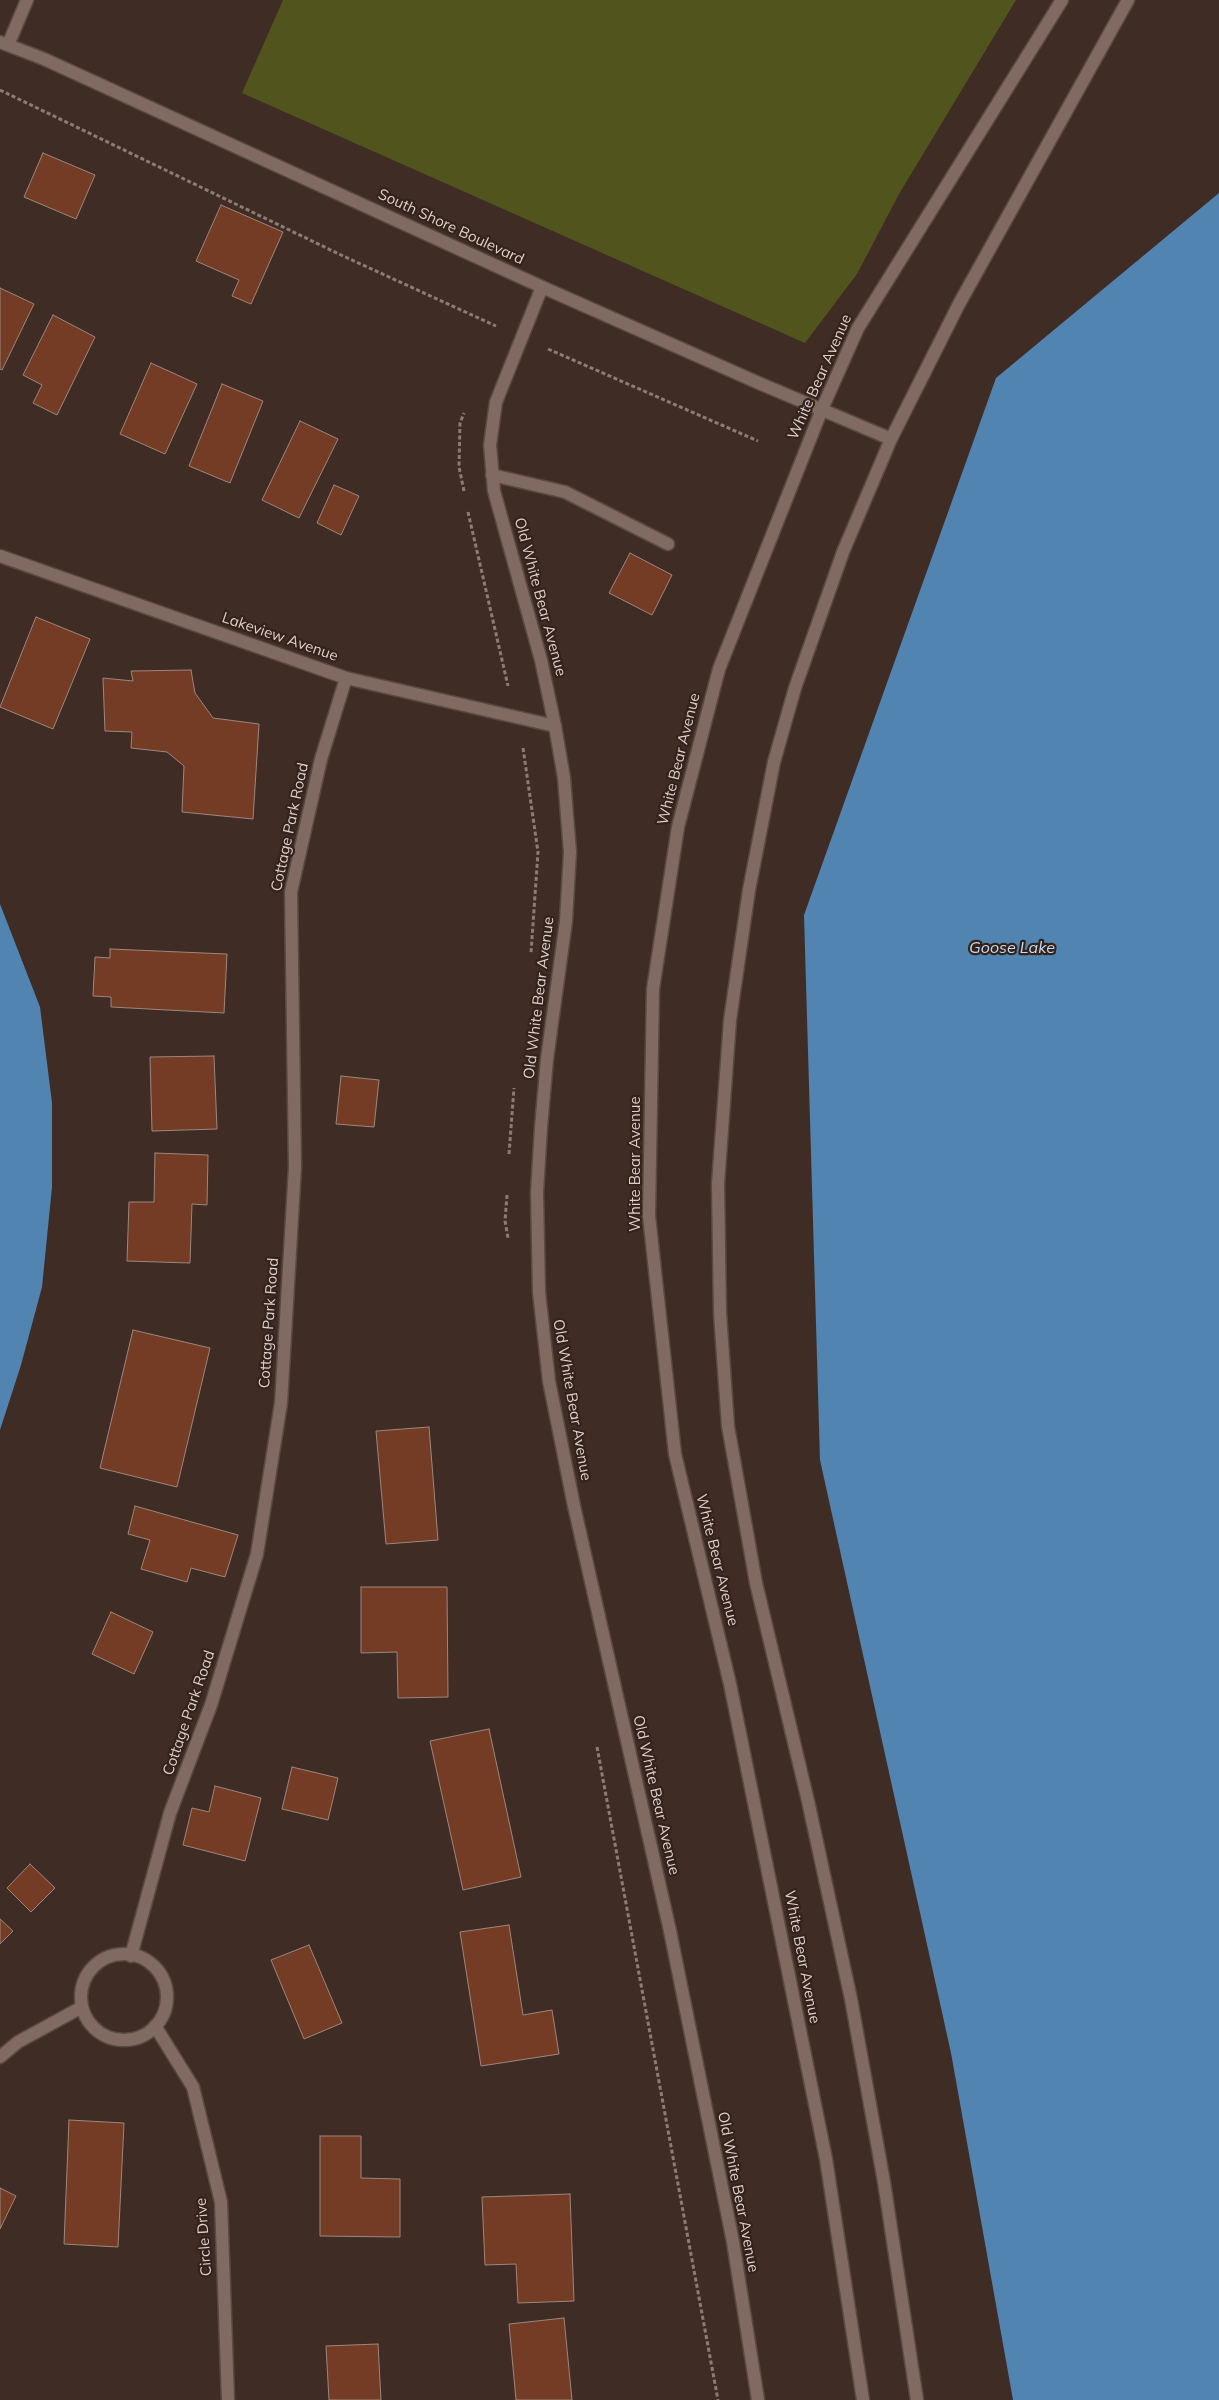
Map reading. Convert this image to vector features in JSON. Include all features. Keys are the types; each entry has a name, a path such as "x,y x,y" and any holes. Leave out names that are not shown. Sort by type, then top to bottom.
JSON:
{"street":[{"path":"4,44 27,0"},
{"name":"White Bear Avenue","path":"863,2400 826,2159 730,1684 675,1454 649,1216 653,989 678,827 718,669 822,410 858,328 1062,0"},
{"path":"917,2400 884,2182 851,1999 808,1801 756,1583 728,1426 720,1313 718,1184 730,1020 750,890 774,762 794,688 843,552 891,438 959,304 1128,0"},
{"name":"South Shore Boulevard","path":"4,44 44,59 542,287 822,410 891,438"},
{"name":"Old White Bear Avenue","path":"542,287 496,402 490,445 494,491 541,660 555,726 564,778 570,852 566,921 547,1058 537,1192 539,1292 549,1381 574,1506 670,1931 733,2242 758,2400"},
{"path":"492,475 565,492 668,544"},
{"name":"Lakeview Avenue","path":"0,556 346,678 555,726"},
{"name":"Cottage Park Road","path":"131,1956 170,1813 211,1705 257,1554 281,1402 295,1167 291,892 321,759 346,678"},
{"path":"120,1954 131,1956 141,1958 154,1966 166,1988 166,2003 163,2014 155,2026 143,2035 128,2040 114,2038 94,2026 82,2007 81,1988 87,1974 94,1966 106,1958 120,1954"},
{"path":"0,2057 18,2042 82,2007"},
{"name":"Circle Drive","path":"155,2026 193,2087 221,2202 228,2400"}],"path":[{"path":"0,90 333,251 758,441"}],"green space":[{"path":"283,0 1016,0 899,194 857,274 805,343 242,93"}],"water":[{"name":"Goose Lake","path":"1219,193 1219,2400 1013,2400 951,2053 820,1460 804,915 996,378"},
{"path":"0,904 40,1007 52,1103 52,1187 42,1287 21,1365 0,1430"}],"building":[{"path":"43,153 95,175 76,219 24,197"},
{"path":"221,205 283,232 251,304 232,296 239,280 196,261"},
{"path":"0,288 34,304 2,370 0,369"},
{"path":"53,315 95,337 57,415 33,403 42,385 23,375"},
{"path":"151,363 197,384 165,454 120,434"},
{"path":"222,384 263,401 230,483 189,466"},
{"path":"300,421 338,439 299,518 262,500"},
{"path":"334,485 359,496 341,535 317,523"},
{"path":"630,553 672,575 652,615 609,593"},
{"path":"36,617 90,639 53,729 0,707"},
{"path":"191,670 195,693 213,718 259,724 253,819 182,812 184,766 167,752 131,748 132,732 105,731 103,678 133,681 131,671"},
{"path":"110,949 227,954 224,1013 111,1007 111,997 93,996 95,957 110,958"},
{"path":"214,1056 217,1129 152,1131 150,1057"},
{"path":"341,1076 379,1080 374,1127 336,1124"},
{"path":"155,1153 208,1155 207,1205 192,1204 190,1263 127,1261 129,1202 154,1202"},
{"path":"133,1330 210,1348 177,1487 100,1468"},
{"path":"429,1427 438,1540 386,1544 376,1431"},
{"path":"135,1506 238,1535 225,1577 191,1568 187,1582 141,1569 150,1540 128,1534"},
{"path":"361,1587 447,1587 448,1697 398,1698 397,1652 361,1653"},
{"path":"111,1612 153,1632 134,1674 92,1654"},
{"path":"489,1729 521,1877 463,1890 430,1741"},
{"path":"292,1767 338,1778 328,1820 282,1809"},
{"path":"215,1786 261,1798 245,1861 183,1845 192,1808 209,1812"},
{"path":"30,1864 55,1888 31,1912 7,1888"},
{"path":"0,1919 13,1931 0,1944"},
{"path":"509,1925 523,2015 552,2010 559,2054 481,2066 460,1932"},
{"path":"309,1945 342,2023 304,2039 271,1960"},
{"path":"69,2120 124,2123 118,2247 64,2244"},
{"path":"320,2136 361,2136 361,2178 400,2179 400,2237 320,2236"},
{"path":"0,2188 16,2196 0,2229"},
{"path":"570,2194 574,2301 518,2303 516,2264 485,2265 482,2197"},
{"path":"564,2318 572,2400 516,2400 509,2324"},
{"path":"378,2344 381,2400 329,2400 326,2346"}]}
